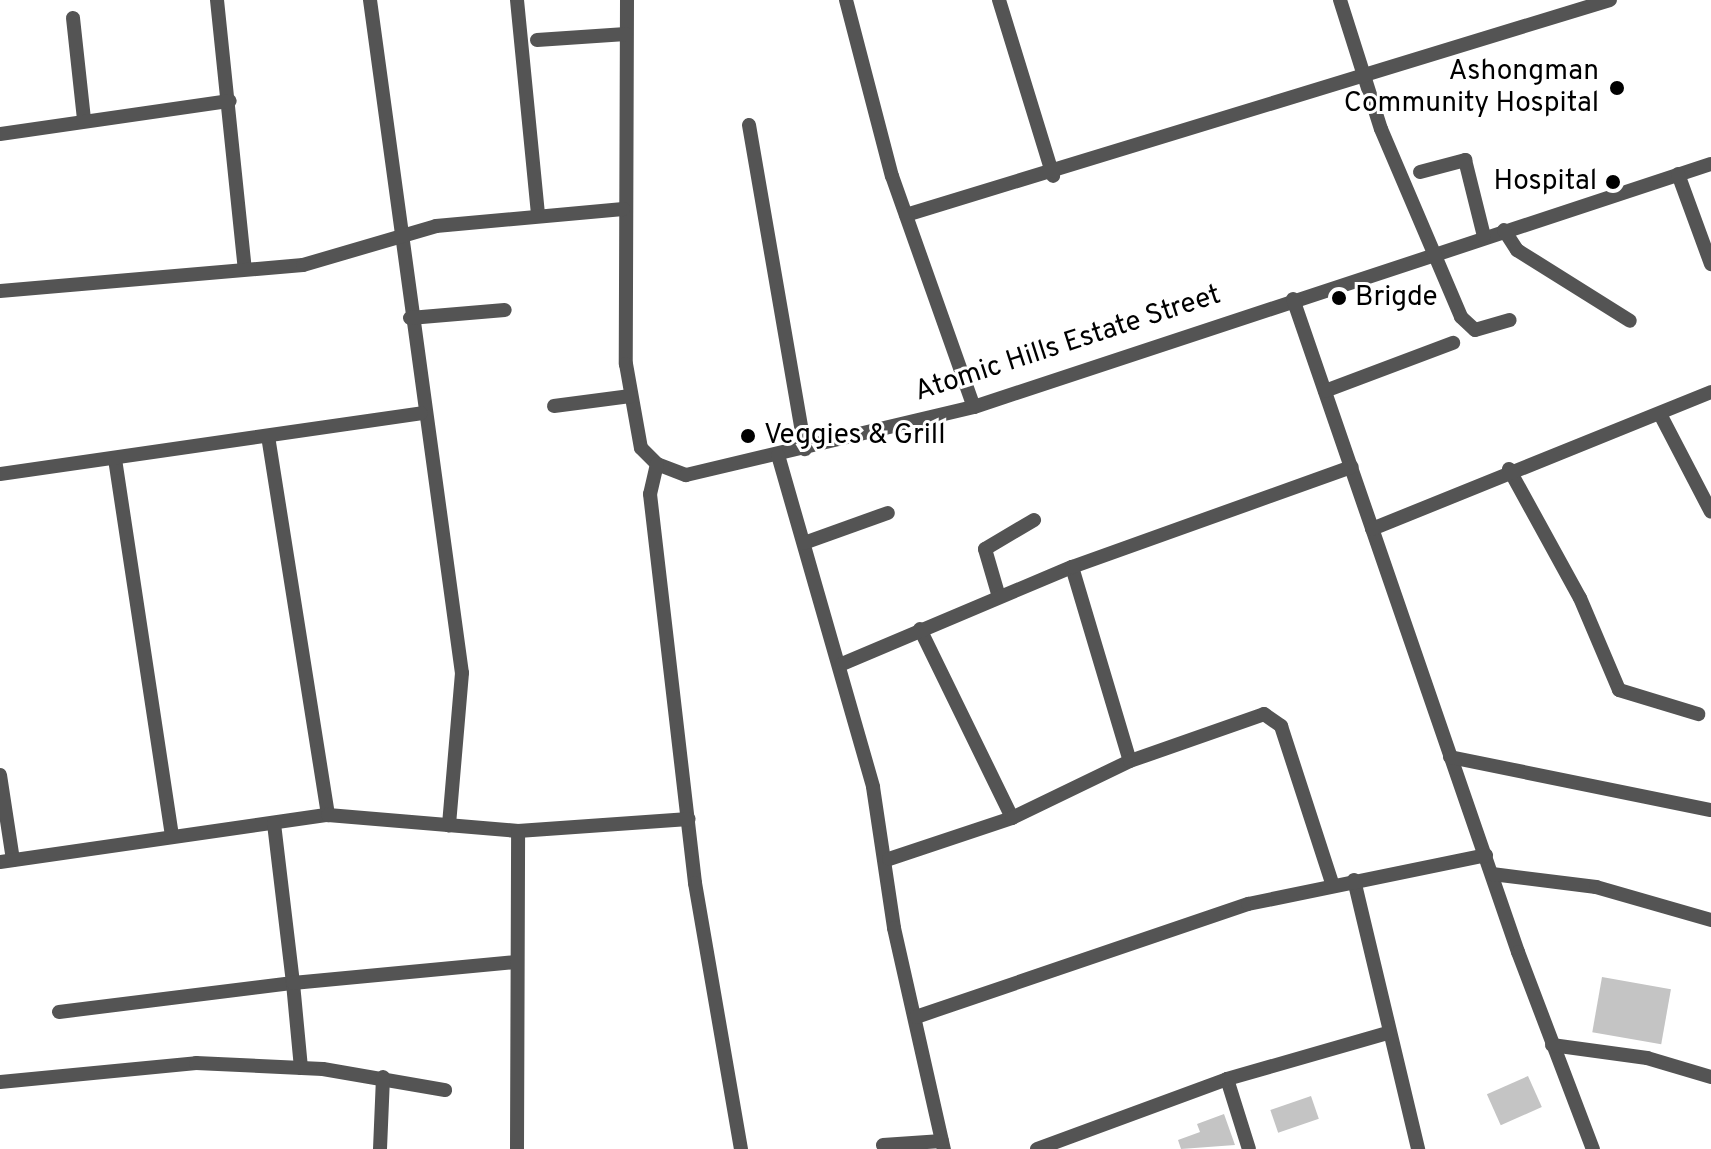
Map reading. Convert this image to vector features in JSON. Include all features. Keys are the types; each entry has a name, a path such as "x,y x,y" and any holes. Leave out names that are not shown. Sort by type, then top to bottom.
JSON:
{"street":[{"path":"217,0 230,101 245,269"},
{"path":"370,0 421,413 462,673 449,825"},
{"path":"517,0 538,215"},
{"path":"627,0 623,209 630,396 641,448 657,464 650,494 689,819 741,1149"},
{"path":"846,0 906,215 974,407"},
{"path":"999,0 1053,176"},
{"path":"1340,0 1432,253 1470,328 1510,320"},
{"path":"906,215 1053,176 1366,73 1610,0"},
{"path":"73,18 84,120"},
{"path":"537,40 626,34"},
{"path":"0,134 230,101"},
{"path":"749,125 805,449"},
{"path":"1420,172 1465,160 1484,236"},
{"name":"Atomic Hills Estate Street","path":"657,464 686,475 974,407 1432,253 1711,164"},
{"path":"1678,174 1711,264"},
{"path":"0,291 346,257 401,234 538,215 623,209"},
{"path":"1504,230 1517,250 1630,321"},
{"path":"1293,299 1450,757 1552,1045 1593,1149"},
{"path":"410,318 505,310"},
{"path":"1325,391 1453,343"},
{"path":"1372,529 1509,469 1711,392"},
{"path":"554,406 630,396"},
{"path":"0,474 421,413"},
{"path":"1660,414 1711,512"},
{"path":"268,436 328,815"},
{"path":"778,455 842,664 889,859 894,928 943,1145 883,1145"},
{"path":"115,459 172,837"},
{"path":"842,664 1072,567 1352,467"},
{"path":"1509,469 1580,598 1619,690 1698,714"},
{"path":"804,543 888,513"},
{"path":"999,597 985,549 1034,520"},
{"path":"1072,567 1130,761"},
{"path":"920,629 1012,818"},
{"path":"889,859 1012,818 1130,761 1233,722 1274,719 1332,883"},
{"path":"1450,757 1711,810"},
{"path":"0,775 6,861 328,815 518,831 689,819"},
{"path":"274,823 301,1068"},
{"path":"517,1149 518,831"},
{"path":"916,1017 1145,935 1332,883 1486,855"},
{"path":"1492,874 1596,887 1711,920"},
{"path":"1354,880 1387,1033 1418,1149"},
{"path":"59,1012 293,983 516,962"},
{"path":"1037,1149 1227,1079 1387,1033"},
{"path":"1552,1045 1647,1058 1711,1077"},
{"path":"0,1082 196,1063 301,1068 383,1077 445,1090"},
{"path":"380,1149 383,1077"},
{"path":"1227,1079 1249,1149"},
{"path":"1084,1133 1090,1149"}],"building":[{"path":"1602,977 1671,989 1661,1044 1592,1032"},
{"path":"1528,1076 1542,1107 1501,1125 1487,1094"},
{"path":"1311,1096 1319,1119 1278,1133 1270,1110"},
{"path":"1224,1114 1235,1145 1181,1149 1178,1140 1200,1132 1197,1124"}],"place":[{"name":"Ashongman Community Hospital","path":"1617,88"},
{"name":"Hospital","path":"1613,182"},
{"name":"Brigde","path":"1339,298"},
{"name":"Veggies & Grill","path":"748,436"}]}
